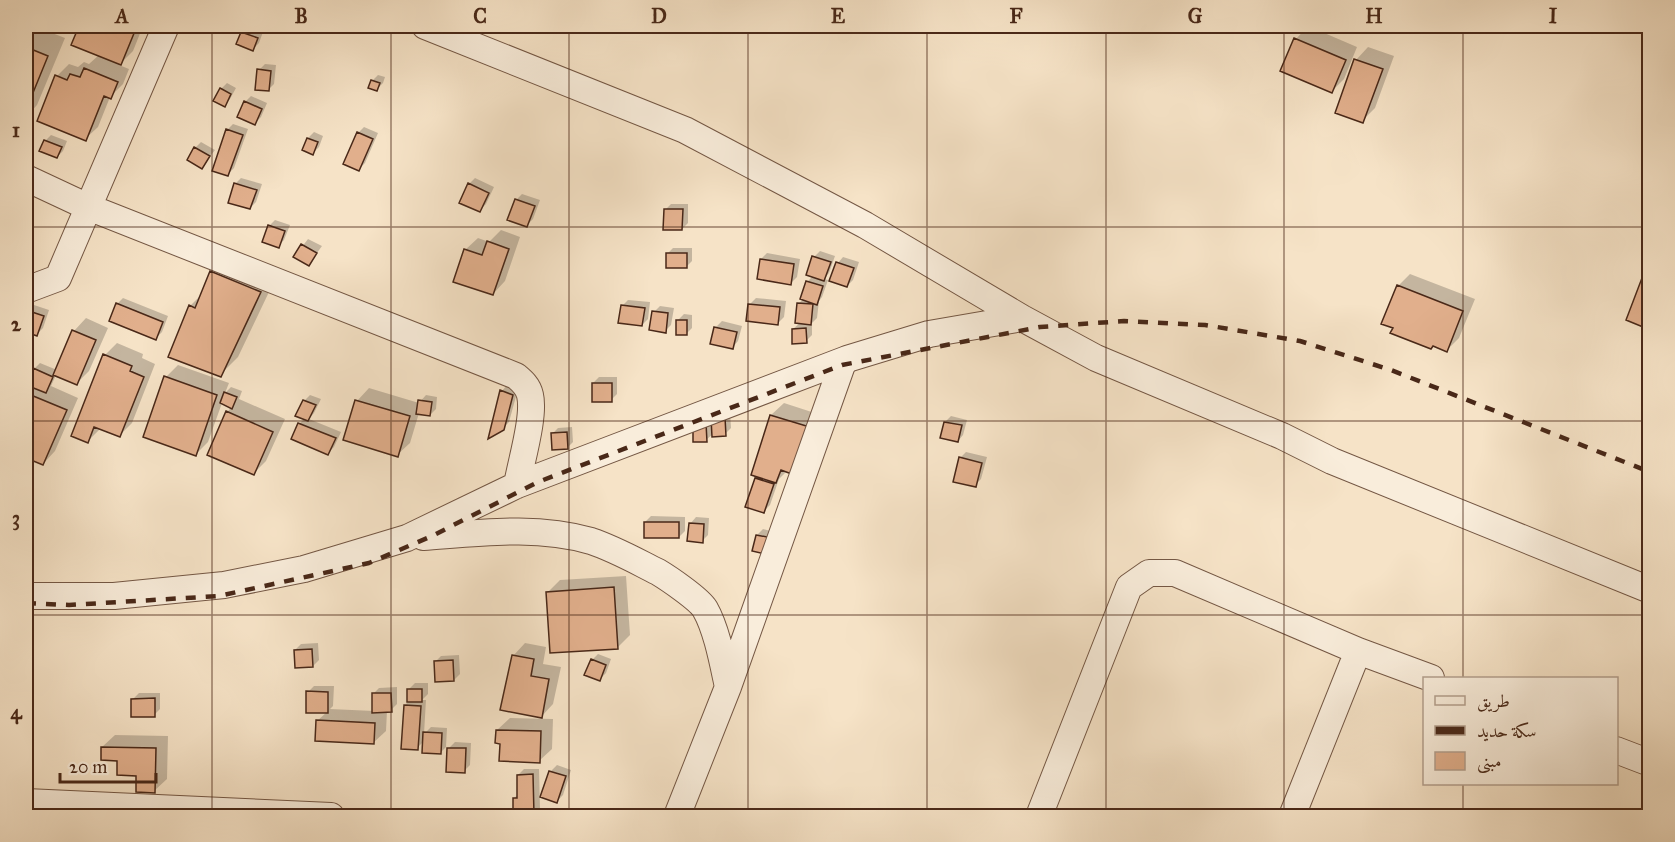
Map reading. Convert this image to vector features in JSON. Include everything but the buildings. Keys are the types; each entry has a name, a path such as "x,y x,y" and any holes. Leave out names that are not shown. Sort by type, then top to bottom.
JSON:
{"street":[{"path":"26,290 58,278 166,26"},
{"path":"425,26 685,130 865,225 1022,318 1096,358 1282,436 1332,461 1650,590"},
{"path":"26,178 88,207 516,376 525,384 530,393 532,407 517,485"},
{"path":"26,596 114,596 224,585 304,569 407,538 517,485 747,395 847,359 929,334 1022,318"},
{"path":"677,816 728,687 842,365 847,359"},
{"path":"407,538 498,531 542,532 590,541 624,554 669,578 704,607 720,649 728,687"},
{"path":"1039,816 1129,587 1149,573 1175,573 1358,651 1428,677"},
{"path":"1292,816 1358,651"},
{"path":"1618,750 1650,763"},
{"path":"26,802 331,816"}],"railway":[{"path":"26,603 69,605 219,596 369,563 432,536 538,482 842,365 1040,327 1124,321 1205,325 1300,341 1391,370 1650,472"}]}
